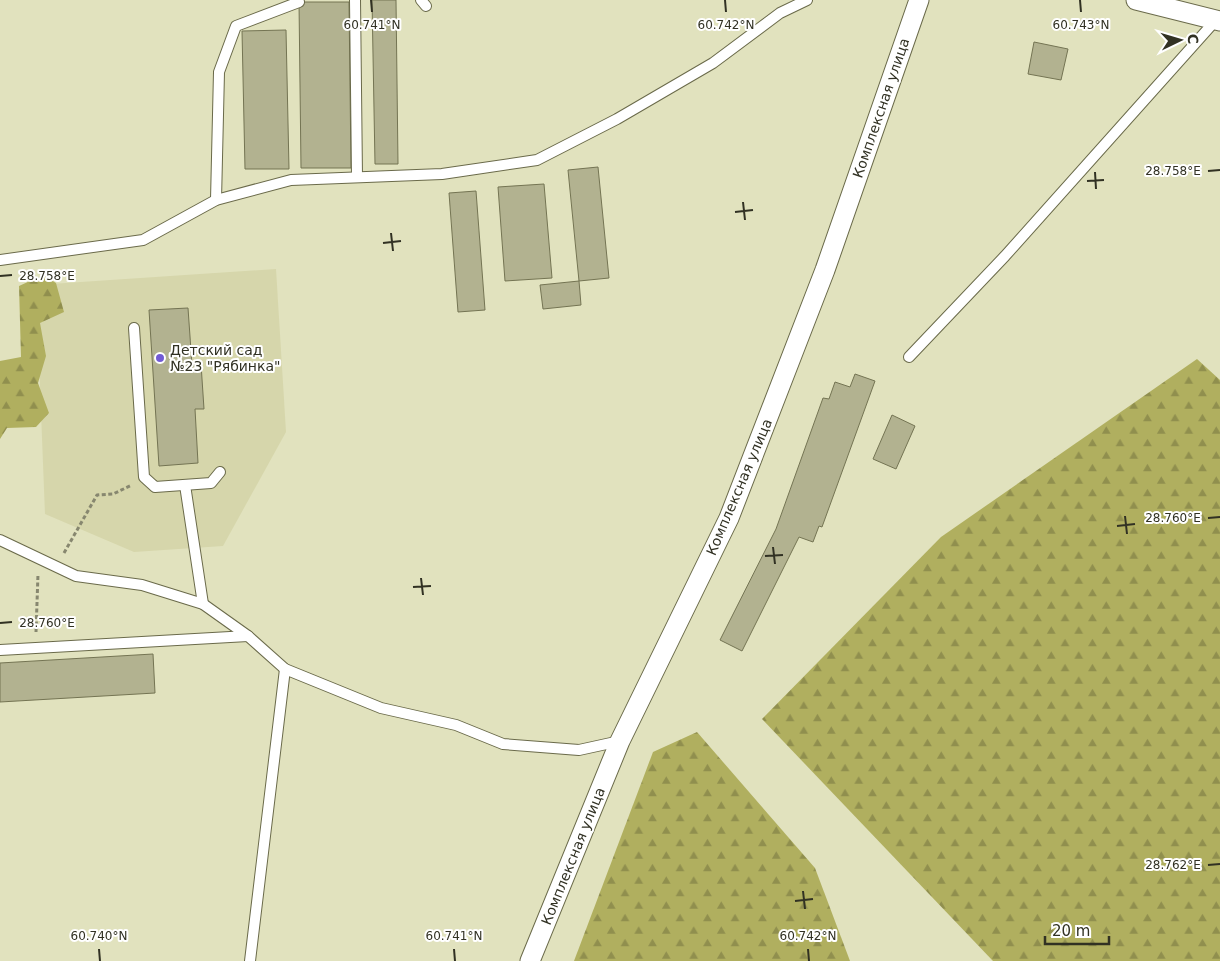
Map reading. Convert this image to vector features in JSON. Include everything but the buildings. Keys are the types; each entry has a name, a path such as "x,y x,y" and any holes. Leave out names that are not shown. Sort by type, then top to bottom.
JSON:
{"street":[{"name":"Комплексная улица","path":"530,961 620,741 729,518 825,270 919,0"},
{"path":"1136,0 1219,20"}],"lane":[{"path":"355,0 357,176"},
{"path":"0,260 143,240 216,200 291,180 442,174 537,160 617,119 713,63 780,13 807,0"},
{"path":"216,200 219,72 236,26 300,2"},
{"path":"909,356 1005,256 1219,20"},
{"path":"134,328 144,477 155,487 211,483 220,472"},
{"path":"185,485 203,604"},
{"path":"0,540 76,576 142,585 203,604 248,636 285,669 381,708 456,725 503,744 579,750 620,741"},
{"path":"0,650 248,636"},
{"path":"250,961 285,669"}],"path":[{"path":"56,567 97,495 113,494 144,477"},
{"path":"35,648 39,559"}],"shaded area":[{"name":"Детский сад №23 \"Рябинка\"","path":"276,269 286,432 223,546 134,552 45,514 36,285"}],"green space":[{"path":"43,275 56,283 64,312 40,323 46,356 38,383 49,413 36,427 7,428 0,439 0,361 21,357 19,286"},
{"path":"1197,359 1220,380 1220,961 993,961 762,719 941,537"},
{"path":"697,732 815,868 850,961 574,961 653,752"}],"place":[{"name":"Детский сад №23 \"Рябинка\"","path":"160,358"}]}
